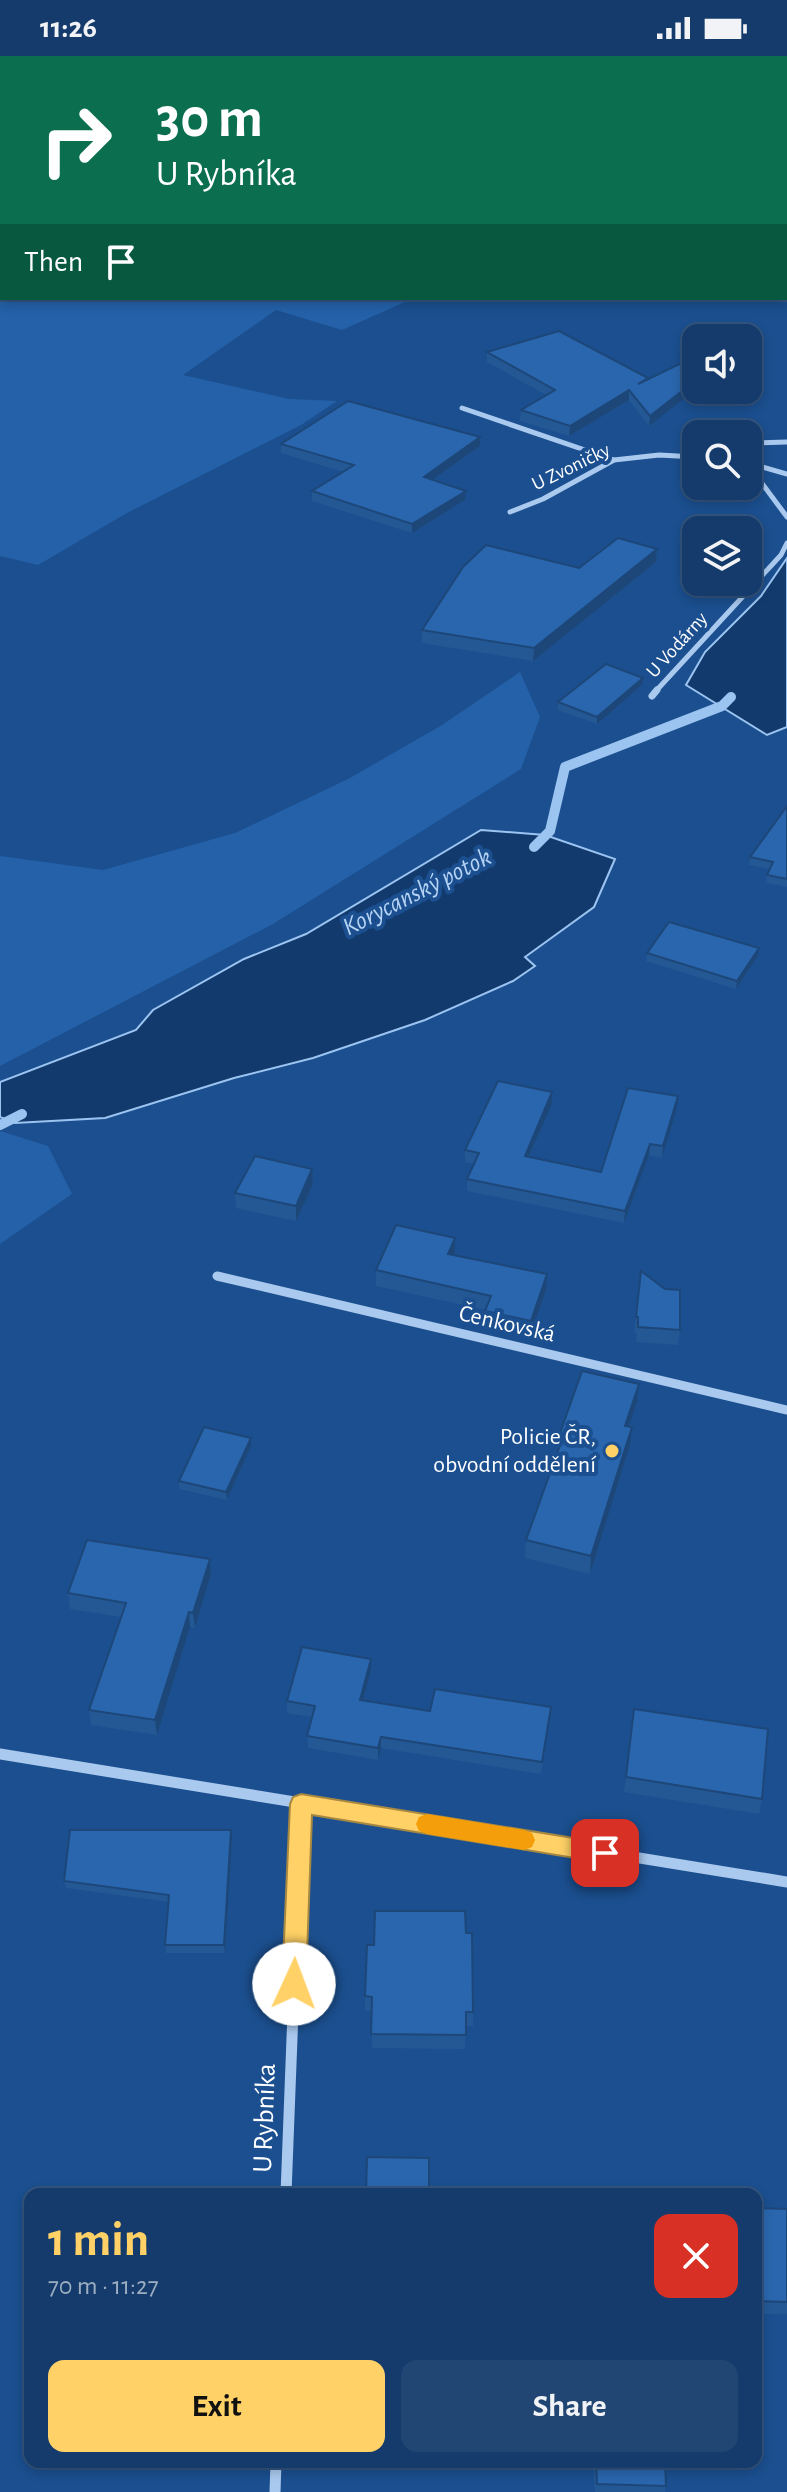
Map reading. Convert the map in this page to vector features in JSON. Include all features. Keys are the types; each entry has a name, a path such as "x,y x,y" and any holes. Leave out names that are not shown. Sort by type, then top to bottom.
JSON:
{"street":[{"path":"462,408 614,460"},
{"path":"762,443 787,442"},
{"name":"U Zvoničky","path":"510,512 543,499 614,460 659,455 682,456"},
{"path":"762,467 787,474"},
{"path":"762,483 787,517"},
{"name":"U Vodárny","path":"652,696 781,555 787,543"},
{"name":"Čenkovská","path":"217,1276 787,1410"},
{"path":"0,1754 787,1882"},
{"name":"U Rybníka","path":"286,2188 301,1804"},
{"path":"275,2492 276,2468"}],"shaded area":[{"path":"0,300 410,300 342,330 276,310 183,375 289,399 337,401 301,425 127,513 38,565 0,556"},
{"path":"520,672 540,717 521,769 273,924 0,1066 0,856 103,870 235,833 350,778 442,725"},
{"path":"0,1131 48,1146 72,1194 0,1244"}],"water":[{"path":"787,558 787,727 767,735 686,685 705,652 762,595"},
{"path":"481,830 545,835 615,859 594,907 525,957 535,966 513,981 425,1020 313,1058 234,1078 105,1118 15,1123 0,1117 0,1082 136,1030 153,1010 244,959 306,934"}],"building":[{"path":"559,331 648,378 638,384 682,363 682,391 650,416 629,390 570,426 521,410 555,390 487,352"},
{"path":"348,401 480,437 424,477 466,491 412,524 312,491 354,465 281,444"},
{"path":"618,538 657,549 534,648 422,630 463,567 486,545 579,568"},
{"path":"606,664 643,678 597,717 558,702"},
{"path":"787,806 787,879 767,875 773,862 750,857"},
{"path":"669,922 759,948 737,981 647,953"},
{"path":"498,1081 552,1092 525,1156 601,1172 628,1088 678,1096 663,1146 650,1144 625,1211 467,1179 479,1153 465,1150"},
{"path":"255,1156 312,1169 296,1206 235,1193"},
{"path":"396,1225 455,1238 448,1254 547,1274 531,1321 485,1311 491,1296 376,1270"},
{"path":"641,1271 665,1289 680,1290 680,1330 638,1327 636,1317"},
{"path":"582,1371 639,1384 625,1426 632,1427 591,1556 526,1540 563,1437 559,1436"},
{"path":"204,1427 251,1438 226,1492 179,1481"},
{"path":"87,1540 210,1559 193,1613 189,1612 155,1720 89,1710 126,1603 68,1593"},
{"path":"302,1647 371,1659 360,1700 430,1711 435,1689 551,1707 542,1762 381,1737 378,1748 307,1736 315,1706 287,1701"},
{"path":"634,1709 768,1729 762,1799 626,1777"},
{"path":"70,1830 231,1830 224,1945 165,1945 169,1895 64,1881"},
{"path":"375,1911 465,1911 466,1933 472,1933 473,2012 466,2012 466,2035 371,2034 372,1997 365,1996 367,1945 374,1945"},
{"path":"367,2157 429,2158 429,2188 366,2188"},
{"path":"762,2208 787,2209 787,2302 762,2301"},
{"path":"596,2468 665,2468 666,2486 597,2484"}],"waterway":[{"name":"Korycanský potok","path":"534,847 550,831 565,767 722,706 731,697"},
{"name":"Korycanský potok","path":"0,1125 22,1114"}],"slow traffic":[{"path":"427,1824 524,1840"}],"place":[{"name":"Policie ČR, obvodní oddělení","path":"612,1451"}],"route":[{"path":"294,1984 301,1804 605,1853"}]}
